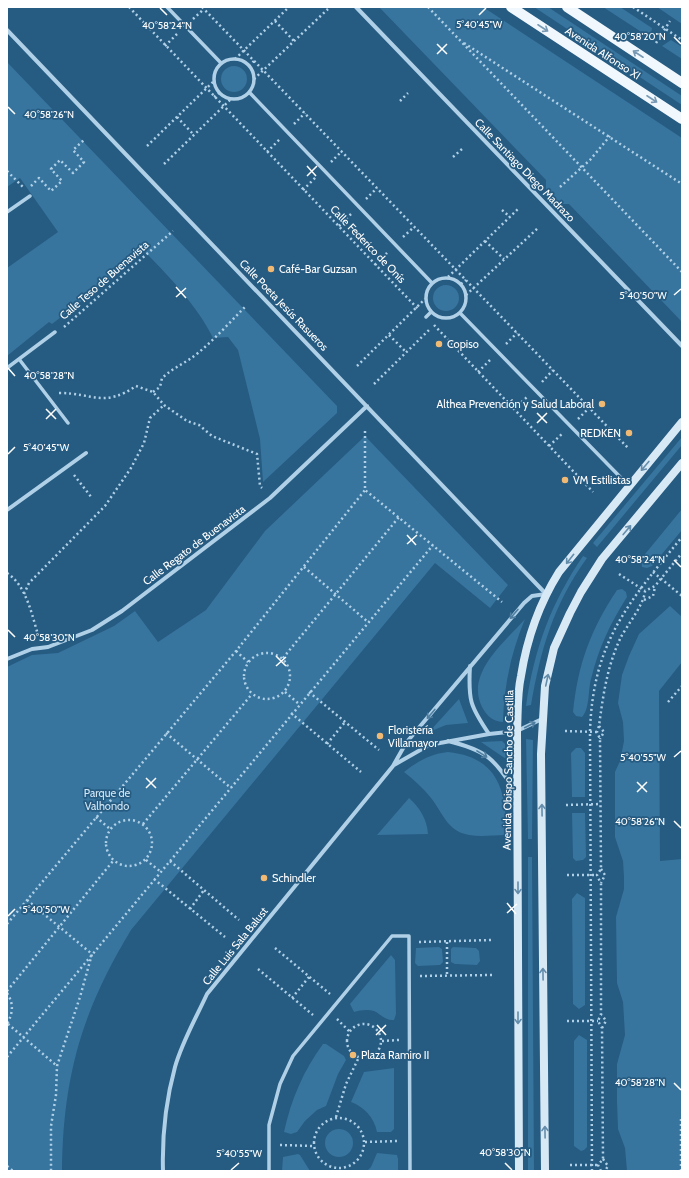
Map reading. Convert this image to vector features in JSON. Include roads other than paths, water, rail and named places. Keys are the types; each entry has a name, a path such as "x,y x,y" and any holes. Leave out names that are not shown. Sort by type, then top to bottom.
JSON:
{"main road":[{"name":"Avenida Alfonso XI","path":"511,7 682,119"},
{"name":"Avenida Alfonso XI","path":"567,7 682,83"},
{"name":"Avenida Obispo Sancho de Castilla","path":"519,1171 517,731 520,677 529,639 546,594 559,572 628,485 682,422"},
{"path":"545,1171 541,754 545,686 554,648 581,592 602,560 682,463"}],"street":[{"path":"167,7 221,63"},
{"name":"Calle Santiago Diego Madrazo","path":"356,7 682,346"},
{"name":"Calle Poeta Jesús Rasueros","path":"7,30 546,594"},
{"path":"235,59 243,61 250,66 254,79 250,93 244,97 231,99 219,93 214,81 217,68 221,63 235,59"},
{"name":"Calle Federico de Onís","path":"250,93 432,283"},
{"path":"7,212 30,196"},
{"path":"448,277 461,284 466,295 465,305 460,313 451,318 441,318 432,312 425,299 428,288 432,283 448,277"},
{"path":"426,317 432,312"},
{"path":"460,313 628,485"},
{"name":"Calle Teso de Buenavista","path":"7,368 55,332"},
{"path":"19,358 68,423"},
{"name":"Calle Regato de Buenavista","path":"7,659 32,649 48,647 92,630 122,611 270,498 367,406"},
{"path":"7,510 86,453"},
{"name":"Calle Luis Sala Balust","path":"163,1171 167,1109 175,1067 190,1029 207,994 393,766 406,743 470,666 524,603 532,596 546,594"},
{"path":"470,666 468,692 475,713 489,734"},
{"name":"Calle Luis Sala Balust","path":"393,766 429,745 489,734 517,731 542,719"},
{"name":"Calle Luis Sala Balust","path":"446,741 466,746 481,752 499,766 517,793"},
{"path":"268,1171 269,1124 280,1084 294,1056 392,936 409,936 410,1171"}],"place":[{"name":"Café-Bar Guzsan","path":"271,269"},
{"name":"Copiso","path":"439,344"},
{"name":"Althea Prevención y Salud Laboral","path":"602,404"},
{"name":"REDKEN","path":"629,433"},
{"name":"VM Estilistas","path":"565,480"},
{"name":"Floristería Villamayor","path":"380,736"},
{"name":"Schindler","path":"264,878"},
{"name":"Plaza Ramiro II","path":"353,1055"}],"park label":[{"name":"Parque de Valhondo","path":"107,799"}]}
